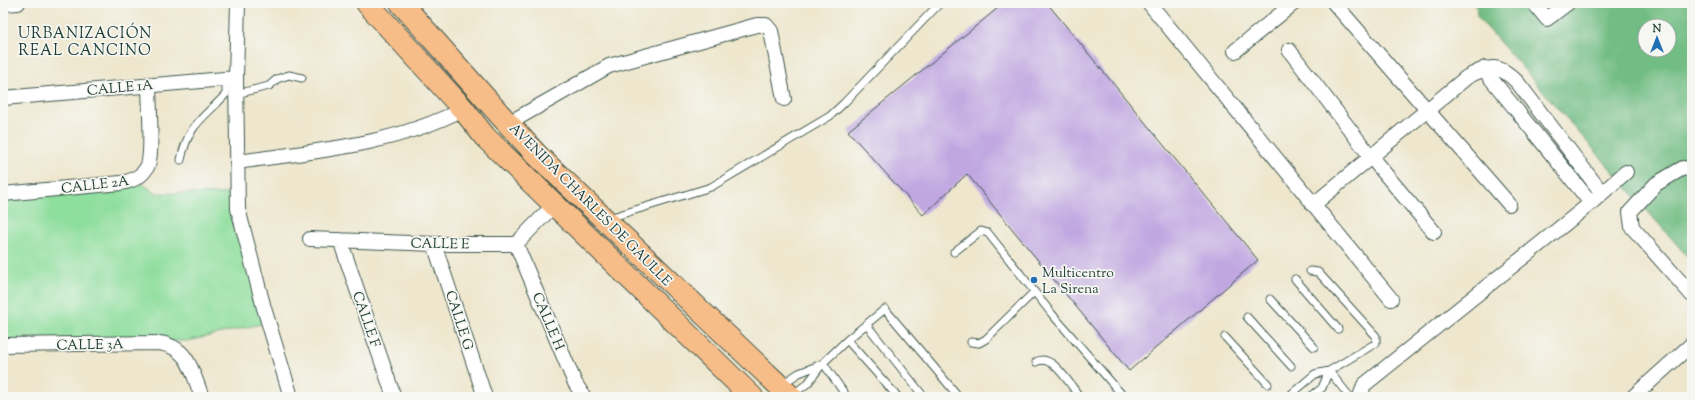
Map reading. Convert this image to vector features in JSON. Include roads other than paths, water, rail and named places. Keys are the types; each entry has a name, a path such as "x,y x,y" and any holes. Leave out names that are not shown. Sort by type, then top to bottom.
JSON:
{"main road":[{"name":"AVENIDA CHARLES DE GAULLE","path":"367,3 462,109 485,137 752,397"},
{"name":"AVENIDA CHARLES DE GAULLE","path":"401,3 502,118 509,123 537,155 787,393"},
{"path":"554,205 580,217 587,214 584,200"},
{"path":"588,237 586,232 587,226 593,224 610,239 616,241 624,239"}],"street":[{"path":"3,4 18,3"},
{"path":"238,3 231,78 236,94 238,209 264,308 291,397"},
{"path":"1149,3 1391,299"},
{"path":"1236,51 1294,3"},
{"path":"1334,3 1428,109 1509,204"},
{"path":"1534,3 1547,19 1568,3"},
{"path":"509,123 609,66 757,25 766,25 771,31 784,98"},
{"path":"1289,50 1371,157 1434,232"},
{"path":"1313,205 1467,77 1484,68 1496,67 1508,72 1518,83 1602,193"},
{"path":"1484,68 1591,203"},
{"name":"CALLE 1A","path":"3,98 231,78"},
{"name":"CALLE 2A","path":"3,194 121,183 132,181 141,175 148,165 150,152 149,84"},
{"path":"237,162 392,138 439,122 462,109"},
{"path":"1692,170 1683,168 1656,184 1630,212 1632,227 1692,295"},
{"path":"1360,397 1364,385 1591,203 1626,172"},
{"path":"516,244 554,205"},
{"name":"CALLE E","path":"310,239 434,244 516,244"},
{"name":"CALLE F","path":"340,240 394,397"},
{"name":"CALLE G","path":"434,244 485,397"},
{"name":"CALLE H","path":"516,244 575,383 584,397"},
{"name":"CALLE 3A","path":"3,345 159,343 176,348 187,360 202,397"},
{"path":"1633,397 1692,344"}],"lane":[{"path":"604,220 700,192 711,187 830,116 940,3"},
{"path":"236,94 269,86 277,79 289,75 302,78"},
{"path":"181,160 184,142 194,125 226,94 231,78"},
{"path":"954,252 981,231 988,233 1034,292 1124,397"},
{"path":"1288,397 1315,374 1329,371 1376,343 1376,336 1318,272 1310,271"},
{"path":"1294,279 1338,329"},
{"path":"971,342 979,343 986,339 1034,292"},
{"path":"1270,298 1314,347"},
{"path":"787,393 808,383 823,363 847,340 885,309 959,397"},
{"path":"1247,317 1291,366"},
{"path":"866,324 924,397"},
{"path":"1224,337 1268,384"},
{"path":"847,340 898,397"},
{"path":"1036,362 1043,360 1050,361 1080,397"},
{"path":"787,393 799,373 823,363"},
{"path":"823,363 847,397"},
{"path":"1310,397 1322,388 1329,371"},
{"path":"1329,371 1350,397"}],"place":[{"name":"Multicentro La Sirena","path":"1034,280"}],"district":[{"name":"URBANIZACIÓN REAL CANCINO","path":"85,42"}]}
